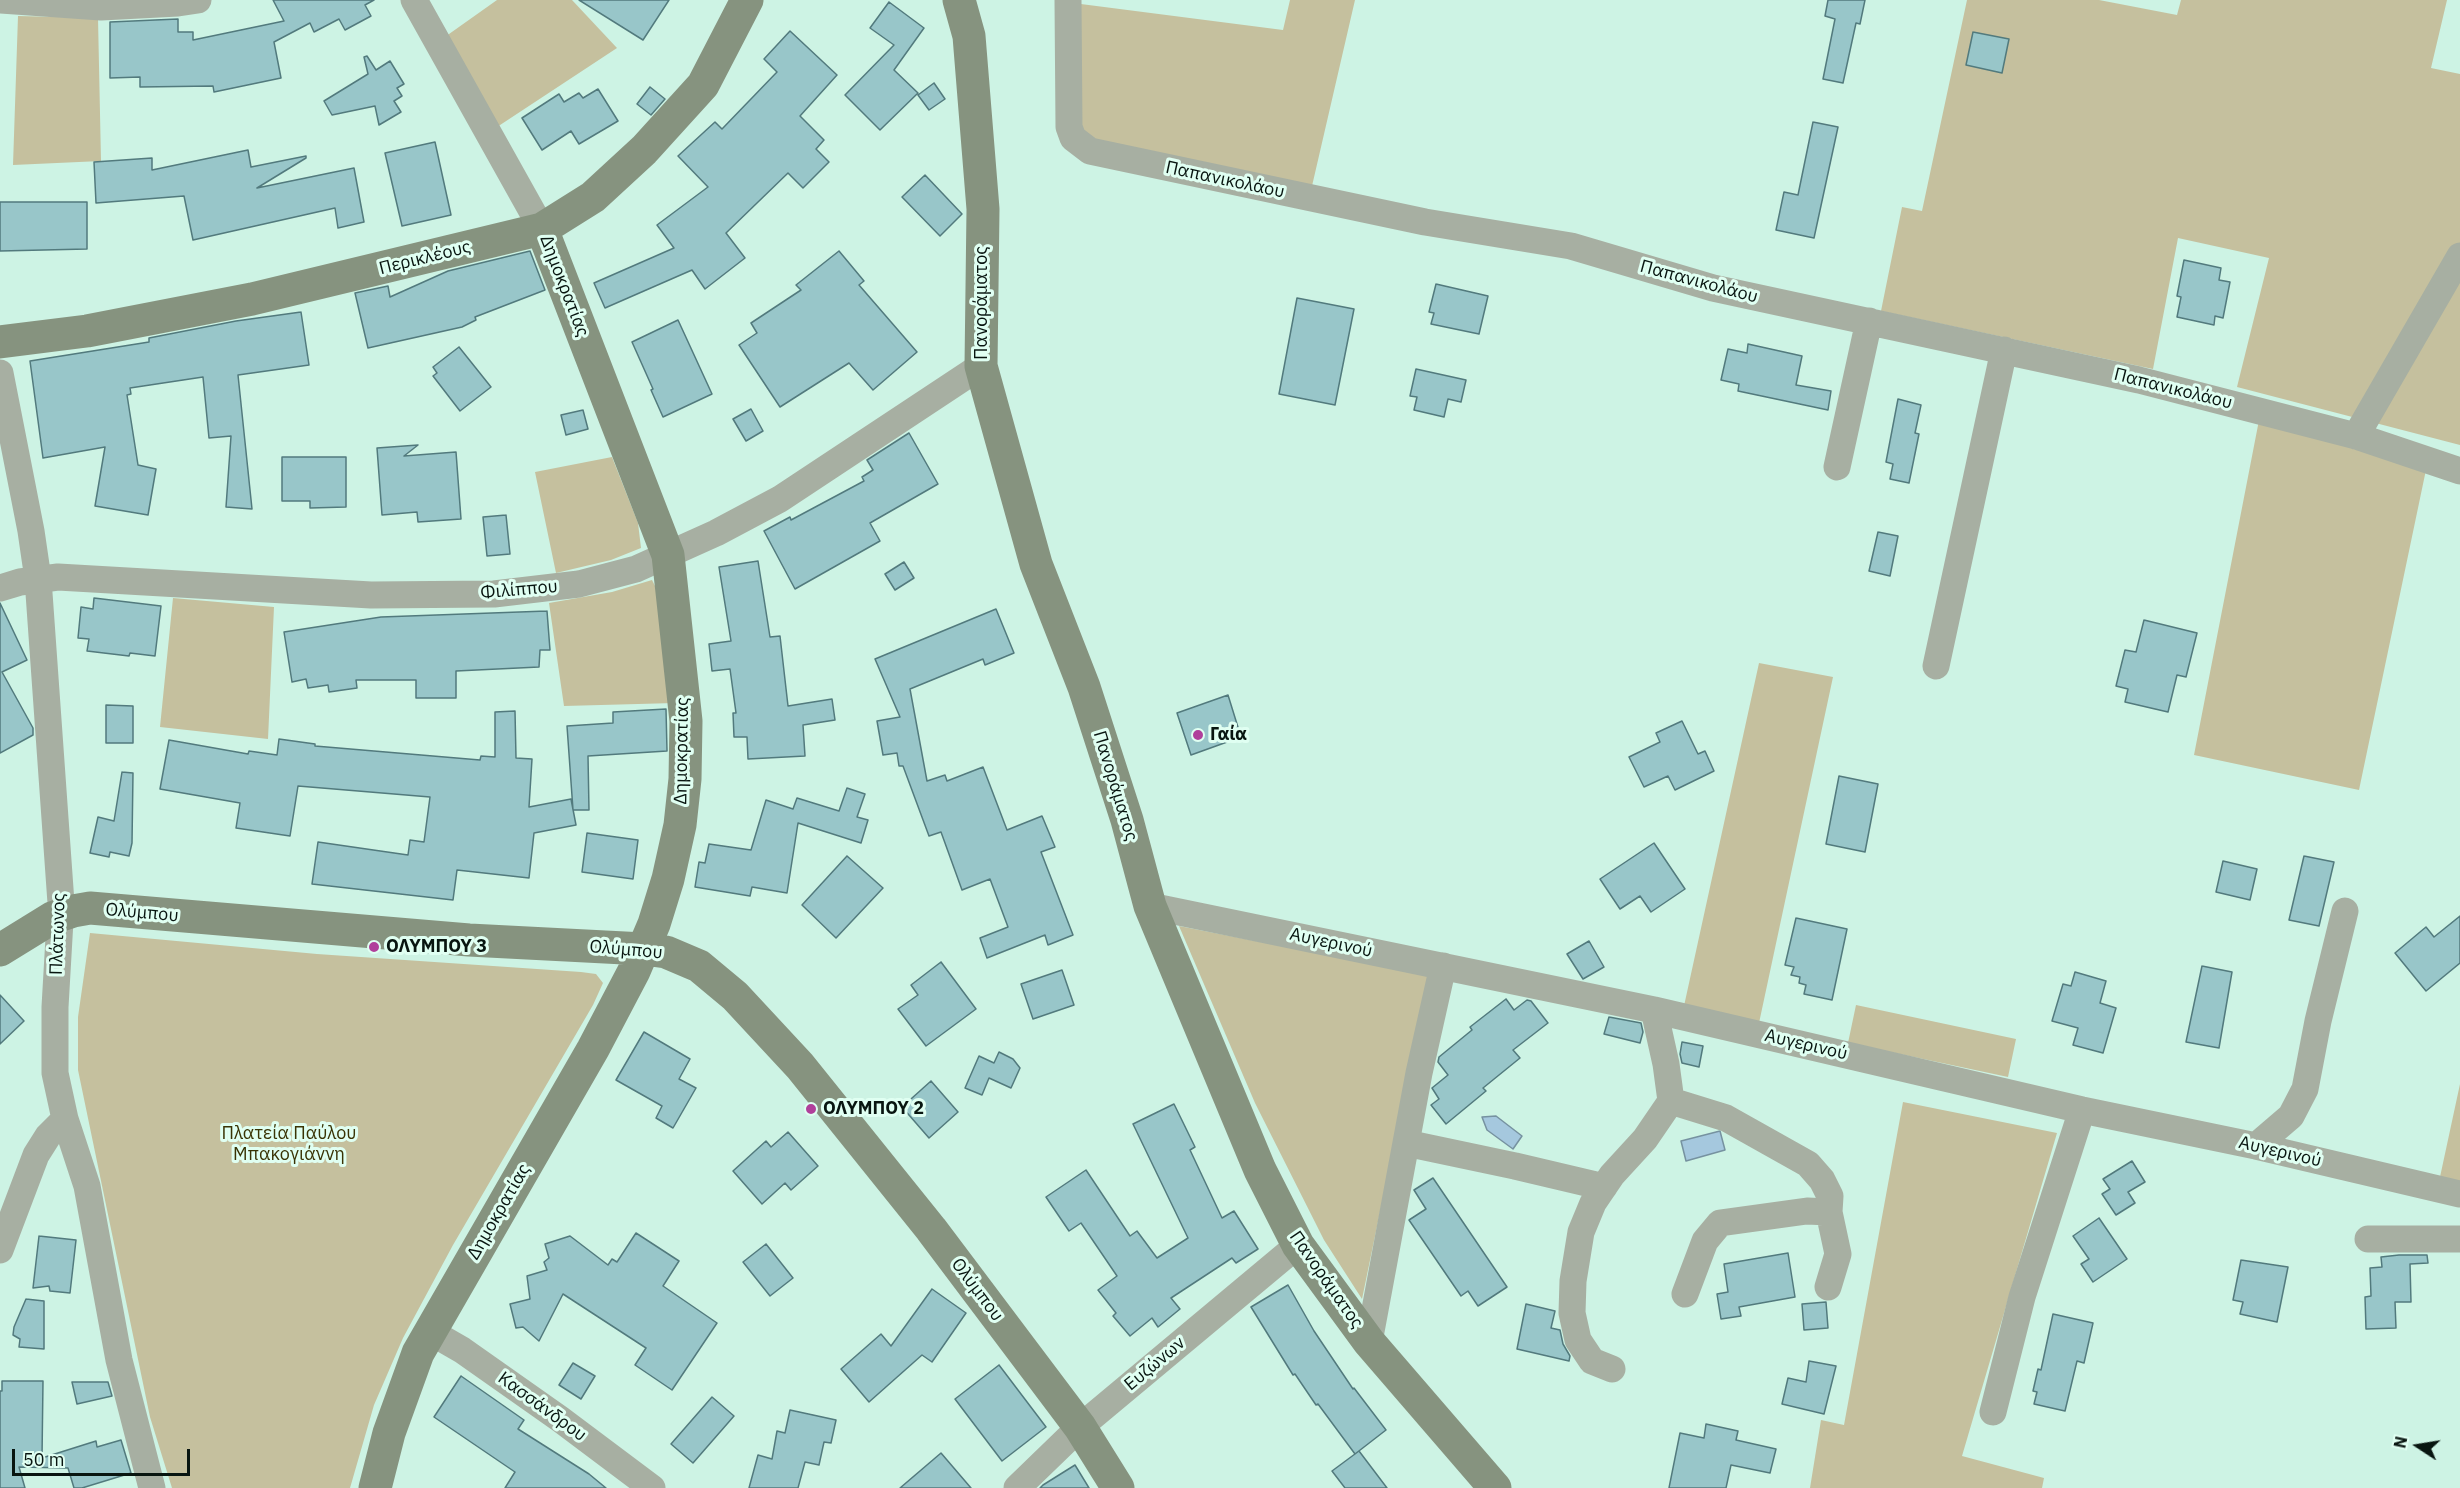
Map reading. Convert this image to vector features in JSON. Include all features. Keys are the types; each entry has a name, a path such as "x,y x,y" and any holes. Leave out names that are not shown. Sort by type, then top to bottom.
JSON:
{"street":[{"path":"0,0 101,7 198,0"},
{"name":"Δημοκρατίας","path":"375,1488 398,1403 429,1330 593,1049 644,949 669,879 685,779 686,721 680,648 668,555 542,229 414,0"},
{"name":"Περικλέους","path":"0,342 87,331 252,299 542,229 593,197 644,150 696,93 703,85 747,0"},
{"name":"Πανοράματος","path":"959,0 969,36 983,209 981,366 1036,564 1084,687 1127,820 1150,906 1260,1170 1298,1245 1369,1342 1495,1488"},
{"name":"Παπανικολάου","path":"1068,0 1069,127 1072,138 1090,151 1425,222 1561,243 1713,288 2139,380 2356,436 2460,471"},
{"path":"2356,436 2460,256"},
{"path":"1837,467 1869,321"},
{"path":"1936,666 2004,350"},
{"name":"Φιλίππου","path":"0,588 58,577 371,596 494,594 579,584 636,569 780,500 981,366"},
{"name":"Πλάτωνος","path":"0,373 32,531 38,579 61,914 54,1035 55,1073 65,1119 87,1186 119,1360 152,1488"},
{"name":"Αυγερινού","path":"1150,906 1654,1010 2082,1110 2256,1146 2460,1194"},
{"name":"Ολύμπου","path":"0,950 61,914 82,909 105,909 315,929 644,949 675,955 708,972 777,1040 931,1229 1080,1427 1118,1488"},
{"path":"2256,1146 2291,1116 2305,1089 2318,1021 2344,911"},
{"path":"1369,1342 1419,1073 1443,966"},
{"path":"1612,1369 1592,1361 1578,1340 1572,1313 1573,1281 1581,1232 1593,1203 1645,1139 1671,1101 1666,1064 1654,1010"},
{"path":"1671,1101 1726,1118 1808,1164 1822,1180 1830,1197 1829,1212 1838,1254 1828,1287"},
{"path":"1993,1412 2022,1297 2082,1110"},
{"path":"0,1251 36,1155 48,1136 65,1119"},
{"path":"1406,1143 1604,1187"},
{"path":"1685,1294 1705,1241 1720,1223 1807,1211 1829,1212"},
{"path":"2368,1239 2460,1239"},
{"name":"Ευζώνων","path":"1017,1488 1080,1427 1298,1245"},
{"name":"Κασσάνδρου","path":"429,1330 462,1350 560,1419 652,1488"}],"green space":[{"path":"497,0 572,0 617,48 494,129 442,39"},
{"path":"1290,0 1355,0 1312,186 1092,141 1075,132 1073,3 1283,30"},
{"path":"1967,0 2099,0 2177,15 2181,0 2447,0 2431,68 2460,74 2460,445 2237,387 2269,258 2178,238 2153,369 1881,311 1902,207 1922,211"},
{"path":"18,16 98,18 101,161 13,165"},
{"path":"2260,415 2427,465 2359,790 2194,755"},
{"path":"612,457 638,523 641,548 611,560 556,573 535,472"},
{"path":"652,580 656,588 675,703 564,706 549,603 612,592"},
{"path":"173,598 274,607 268,739 160,727"},
{"path":"1759,663 1833,677 1759,1023 1684,1006"},
{"path":"1179,926 1429,975 1362,1299 1324,1240 1255,1103"},
{"name":"Πλατεία Παύλου Μπακογιάννη","path":"90,933 317,954 581,972 596,974 603,983 593,1005 453,1245 403,1338 374,1405 350,1488 172,1488 150,1417 78,1070 78,1017"},
{"path":"1856,1005 2016,1039 2008,1077 1848,1043"},
{"path":"2460,1084 2460,1182 2440,1177"},
{"path":"1903,1102 2057,1133 1962,1456 2044,1478 2042,1488 1810,1488 1821,1420 1844,1425"}],"water":[{"path":"1496,1116 1522,1136 1513,1149 1487,1130 1482,1117"},
{"path":"1720,1131 1725,1150 1686,1161 1681,1141"}],"building":[{"path":"273,0 374,0 365,5 371,16 345,30 339,19 314,32 310,23 274,42 281,78 214,92 213,86 140,87 140,77 110,78 110,22 178,19 178,32 193,32 193,40 284,21"},
{"path":"579,0 669,0 643,40"},
{"path":"1828,0 1865,0 1860,24 1856,23 1843,83 1823,79 1835,19 1825,16"},
{"path":"889,2 924,28 894,70 918,93 880,130 845,95 894,45 870,28"},
{"path":"790,31 837,75 800,116 824,140 816,149 829,162 803,188 788,173 726,233 745,258 705,289 692,270 605,308 594,283 674,248 657,225 708,187 678,156 715,122 722,129 777,72 764,59"},
{"path":"1973,32 2009,39 2002,73 1966,65"},
{"path":"367,56 376,70 390,61 404,84 397,88 402,96 394,101 401,112 379,125 375,106 332,115 324,101 368,74 364,57"},
{"path":"934,83 945,99 929,110 918,95"},
{"path":"650,87 665,99 651,115 637,104"},
{"path":"598,89 618,121 579,144 571,131 542,150 522,118 559,94 564,102 579,93 583,98"},
{"path":"1813,122 1838,127 1814,238 1776,230 1784,192 1798,195"},
{"path":"435,142 451,215 402,226 385,153"},
{"path":"248,150 251,167 306,156 257,188 354,168 364,222 338,228 335,208 193,240 184,196 96,203 94,162 152,158 152,170"},
{"path":"925,175 962,214 940,236 902,197"},
{"path":"0,202 87,202 87,249 0,251"},
{"path":"530,251 545,290 475,317 476,320 462,327 368,348 355,293 388,286 390,297 448,271"},
{"path":"839,251 864,281 859,285 917,352 873,390 849,363 780,407 739,345 757,333 751,323 801,290 796,285"},
{"path":"2184,260 2221,268 2219,280 2230,282 2223,318 2215,316 2214,325 2177,317 2181,297 2177,296"},
{"path":"1436,284 1488,296 1479,334 1431,324 1434,313 1429,312"},
{"path":"1297,298 1354,309 1335,405 1279,394"},
{"path":"301,312 309,365 238,375 252,509 226,507 231,436 209,438 203,377 130,388 131,394 127,395 138,465 156,469 148,515 95,506 105,447 43,458 30,361 149,342 149,338 236,321"},
{"path":"678,320 712,394 663,417 632,342"},
{"path":"1748,344 1802,356 1796,385 1831,391 1828,410 1738,391 1739,384 1721,380 1728,349 1747,353"},
{"path":"459,347 491,387 460,411 433,376 437,373 433,367"},
{"path":"1416,369 1466,380 1461,402 1448,399 1444,417 1414,410 1417,397 1410,396"},
{"path":"1898,399 1921,405 1915,433 1919,434 1909,483 1890,479 1893,464 1886,462"},
{"path":"751,409 763,431 746,441 733,419"},
{"path":"583,410 588,429 566,435 561,415"},
{"path":"909,433 938,484 870,523 880,541 795,589 764,531 790,517 791,520 864,481 862,477 873,470 867,460"},
{"path":"418,445 404,456 456,452 461,519 418,522 417,512 382,515 377,448"},
{"path":"282,457 346,457 346,507 310,508 310,501 282,501"},
{"path":"506,515 510,554 487,556 483,517"},
{"path":"1878,532 1898,536 1890,576 1869,571"},
{"path":"758,561 770,637 780,636 788,706 832,699 835,720 803,725 805,756 748,759 747,737 734,737 733,713 736,713 730,669 712,671 709,644 731,641 719,567"},
{"path":"904,562 914,578 895,590 885,574"},
{"path":"94,598 161,606 155,656 130,653 129,656 87,651 89,639 78,638 81,607 93,609"},
{"path":"0,603 27,660 2,672 33,728 33,735 0,753"},
{"path":"996,609 1014,653 985,665 983,659 910,689 927,781 945,775 947,781 983,767 1007,830 1042,816 1055,847 1041,852 1073,935 1048,945 1045,935 987,958 980,938 1008,927 990,879 962,890 941,832 929,836 903,766 899,766 897,753 883,755 877,721 900,717 875,659"},
{"path":"547,611 550,650 540,650 539,667 456,671 456,698 416,698 416,680 356,680 357,688 329,692 328,685 308,688 306,679 292,682 284,632 381,617"},
{"path":"2144,620 2197,633 2186,677 2177,675 2168,712 2125,702 2128,689 2116,686 2125,650 2136,652"},
{"path":"1228,695 1241,737 1191,755 1177,713"},
{"path":"106,705 133,706 133,743 106,743"},
{"path":"666,709 667,751 588,756 589,810 573,810 567,726 613,723 613,712"},
{"path":"515,711 516,758 532,759 529,807 571,799 576,825 534,833 529,878 457,870 453,900 312,884 318,842 408,855 410,840 424,842 430,797 298,786 290,836 236,828 240,803 160,789 169,740 248,754 249,751 277,755 279,739 315,744 315,746 480,760 481,756 495,757 495,712"},
{"path":"1682,721 1698,754 1705,751 1714,771 1675,790 1668,776 1644,787 1629,757 1660,742 1656,733"},
{"path":"122,772 133,773 132,843 129,856 110,852 109,857 90,853 98,817 114,821"},
{"path":"1839,776 1878,784 1865,852 1826,844"},
{"path":"847,788 865,794 857,817 868,820 861,843 798,823 787,893 752,887 750,896 695,887 699,862 705,863 709,844 751,850 766,800 793,809 797,798 839,811"},
{"path":"587,833 638,840 633,879 582,872"},
{"path":"1654,843 1685,889 1651,912 1640,896 1620,909 1600,879"},
{"path":"847,856 883,888 836,938 802,905"},
{"path":"2304,856 2334,862 2319,926 2289,920"},
{"path":"2223,861 2257,869 2250,900 2216,892"},
{"path":"2460,916 2460,963 2426,991 2395,953 2426,927 2434,937"},
{"path":"1796,918 1847,929 1832,1000 1804,994 1806,985 1799,983 1800,977 1791,975 1794,967 1785,965"},
{"path":"1589,941 1604,967 1583,979 1567,954"},
{"path":"941,962 976,1009 926,1046 898,1009 918,995 911,985"},
{"path":"2202,966 2232,972 2219,1048 2186,1042"},
{"path":"1062,970 1074,1005 1033,1019 1021,984"},
{"path":"2075,972 2106,981 2100,1003 2116,1008 2103,1053 2073,1045 2078,1028 2052,1021 2063,984 2071,986"},
{"path":"0,995 24,1021 0,1044"},
{"path":"1506,999 1514,1010 1527,1000 1531,1001 1548,1023 1513,1050 1520,1058 1483,1088 1486,1091 1446,1124 1431,1105 1439,1099 1432,1088 1448,1075 1438,1062 1439,1057 1472,1030 1470,1027"},
{"path":"1609,1017 1641,1023 1643,1032 1640,1043 1604,1034"},
{"path":"644,1032 690,1059 679,1079 696,1088 673,1128 656,1118 662,1106 616,1080"},
{"path":"1682,1042 1703,1046 1699,1067 1682,1063 1680,1054"},
{"path":"999,1052 1013,1059 1020,1068 1011,1088 989,1078 982,1095 965,1088 979,1056 994,1063"},
{"path":"931,1081 958,1112 929,1138 902,1107"},
{"path":"1174,1104 1195,1147 1190,1150 1222,1218 1234,1211 1258,1249 1236,1263 1232,1258 1171,1298 1180,1309 1158,1327 1152,1318 1130,1336 1113,1316 1116,1313 1098,1290 1117,1276 1081,1223 1069,1231 1046,1197 1086,1170 1130,1236 1137,1231 1157,1258 1188,1238 1133,1124"},
{"path":"788,1132 818,1166 791,1190 785,1183 762,1204 733,1171 766,1141 771,1147"},
{"path":"2132,1161 2145,1182 2128,1192 2135,1203 2116,1215 2102,1194 2110,1189 2103,1179"},
{"path":"1433,1178 1507,1287 1478,1306 1468,1291 1461,1296 1409,1220 1426,1209 1414,1190"},
{"path":"2099,1218 2127,1259 2093,1282 2081,1264 2089,1259 2073,1236"},
{"path":"636,1233 679,1261 663,1286 717,1323 672,1390 635,1365 646,1348 563,1294 539,1341 523,1327 516,1328 510,1304 530,1299 527,1276 547,1270 544,1262 549,1258 545,1244 570,1236 608,1265 612,1259 617,1262"},
{"path":"39,1236 76,1240 70,1293 50,1291 49,1286 33,1288"},
{"path":"766,1244 793,1278 770,1296 743,1262"},
{"path":"1788,1253 1795,1297 1739,1307 1741,1316 1721,1319 1717,1294 1728,1292 1724,1264"},
{"path":"2427,1255 2428,1263 2410,1264 2411,1302 2395,1302 2396,1328 2366,1329 2365,1297 2371,1296 2370,1268 2382,1267 2381,1257"},
{"path":"2241,1260 2288,1267 2277,1322 2240,1314 2243,1302 2233,1300"},
{"path":"1288,1285 1314,1331 1353,1389 1386,1430 1355,1454 1295,1374 1293,1375 1251,1307"},
{"path":"932,1289 966,1313 932,1362 922,1355 869,1402 841,1369 881,1334 891,1346"},
{"path":"26,1299 44,1301 44,1349 19,1347 20,1339 13,1335"},
{"path":"1826,1302 1828,1328 1804,1330 1802,1304"},
{"path":"1526,1304 1555,1311 1551,1328 1560,1330 1563,1344 1570,1356 1569,1361 1517,1349"},
{"path":"2053,1314 2093,1323 2084,1363 2077,1361 2065,1411 2034,1404 2037,1392 2033,1391 2038,1369 2041,1370"},
{"path":"1809,1361 1836,1366 1824,1414 1782,1404 1788,1378 1806,1382"},
{"path":"573,1363 595,1376 581,1399 559,1385"},
{"path":"999,1365 1046,1427 1002,1461 955,1399"},
{"path":"461,1376 524,1420 518,1429 589,1474 606,1488 505,1488 515,1472 434,1417"},
{"path":"2,1381 43,1381 42,1458 96,1441 97,1447 121,1440 131,1473 82,1488 74,1488 68,1468 19,1467 25,1488 0,1488 0,1391 2,1391"},
{"path":"72,1382 108,1382 112,1396 77,1404"},
{"path":"712,1397 734,1416 693,1463 671,1444"},
{"path":"790,1410 836,1420 831,1443 824,1442 819,1465 805,1462 798,1488 749,1488 758,1455 772,1459 777,1431 785,1433"},
{"path":"1706,1424 1738,1431 1736,1440 1776,1449 1770,1473 1731,1465 1726,1488 1669,1488 1680,1433 1704,1438"},
{"path":"1359,1451 1387,1488 1345,1488 1332,1471"},
{"path":"941,1453 971,1488 900,1488"},
{"path":"1075,1465 1089,1488 1040,1488 1043,1485"}],"place":[{"name":"Γαία","path":"1198,735"},
{"name":"ΟΛΥΜΠΟΥ 3","path":"374,947"},
{"name":"ΟΛΥΜΠΟΥ 2","path":"811,1109"}]}
